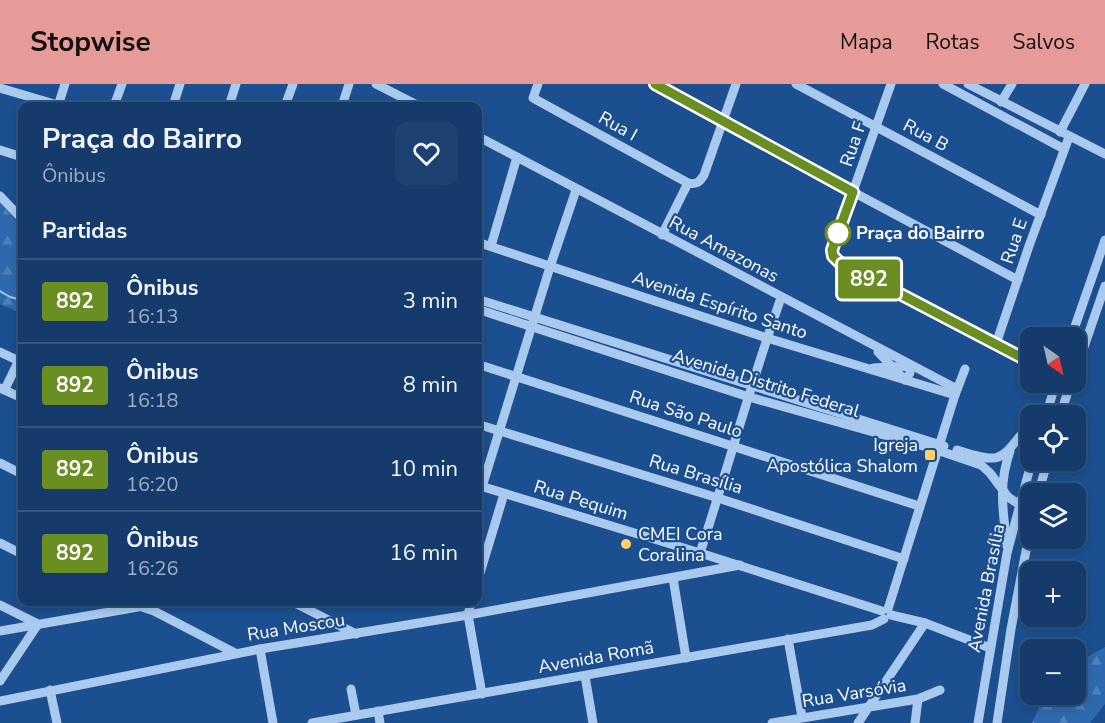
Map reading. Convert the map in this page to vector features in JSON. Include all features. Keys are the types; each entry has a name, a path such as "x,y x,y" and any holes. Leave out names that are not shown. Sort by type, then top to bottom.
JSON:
{"street":[{"path":"60,102 65,84"},
{"path":"115,102 122,84"},
{"path":"174,102 180,84"},
{"path":"230,102 236,84"},
{"path":"286,102 293,84"},
{"path":"343,102 349,84"},
{"path":"376,84 406,102"},
{"name":"Rua I","path":"538,84 533,98 688,183"},
{"path":"655,84 1018,280"},
{"path":"662,236 688,183 697,183 703,178 736,84"},
{"name":"Rua B","path":"796,84 1041,214"},
{"name":"Rua F","path":"891,84 833,248 833,256 843,265 996,344"},
{"path":"943,84 1064,149"},
{"path":"968,84 1105,154"},
{"path":"1001,102 1012,84"},
{"path":"1060,132 1084,84"},
{"path":"0,88 46,102"},
{"path":"0,94 27,102"},
{"name":"Rua E","path":"996,344 1069,137"},
{"name":"Rua Amazonas","path":"482,139 956,392"},
{"path":"0,150 18,156"},
{"path":"491,246 517,157"},
{"path":"482,478 576,190"},
{"path":"0,196 18,215"},
{"path":"1075,327 1105,240"},
{"name":"Avenida Espírito Santo","path":"482,243 767,338 905,380 956,392"},
{"path":"1086,341 1105,286"},
{"path":"700,553 781,298"},
{"name":"Avenida Distrito Federal","path":"482,301 748,397 989,459 1010,451"},
{"name":"Avenida Distrito Federal","path":"482,310 533,321 752,386 938,447 981,465 1019,506"},
{"path":"865,368 893,367 910,366 910,373 905,380 893,367 870,344"},
{"path":"996,344 1020,357"},
{"path":"0,352 18,356"},
{"path":"18,362 2,388 18,396"},
{"name":"Rua São Paulo","path":"482,366 919,506"},
{"path":"886,613 965,369"},
{"path":"1049,405 1053,393"},
{"path":"1065,393 1065,398"},
{"path":"1063,405 1067,393"},
{"path":"1047,405 1050,401"},
{"name":"Rua Brasília","path":"482,426 904,558"},
{"path":"1007,553 1001,488 1004,467 1010,451 1020,438"},
{"path":"0,463 18,472"},
{"name":"Avenida Brasília","path":"978,723 1007,553 1029,471"},
{"name":"Rua Pequim","path":"482,487 700,553 886,613 925,623 990,648"},
{"path":"482,567 504,494"},
{"path":"0,543 18,552"},
{"name":"Avenida Brasília","path":"997,723 1011,629 1026,549"},
{"name":"Rua Moscou","path":"0,701 235,653 356,634 470,608 740,566"},
{"path":"673,578 686,658"},
{"path":"0,605 38,624"},
{"path":"154,611 157,606"},
{"path":"301,606 356,634"},
{"path":"0,631 138,607 154,611 235,653"},
{"path":"470,608 482,694"},
{"name":"Avenida Romã","path":"312,723 873,625 886,613"},
{"path":"858,723 925,623"},
{"path":"0,681 38,624"},
{"path":"788,639 802,717"},
{"path":"260,649 273,723"},
{"path":"585,676 593,723"},
{"path":"351,689 356,715"},
{"path":"51,690 57,723"},
{"name":"Rua Varsóvia","path":"772,723 918,699 940,690"},
{"path":"915,723 918,699"},
{"path":"378,711 380,723"}],"green space":[{"path":"0,203 18,223 18,312 0,304"},
{"path":"1105,647 1105,704 1090,723 1032,723 1040,705 1086,705 1086,656"}],"waterway":[{"path":"0,291 18,299"}],"bus line":[{"name":"892","path":"655,84 853,192 832,250 833,256 839,262 1020,357"}],"place":[{"name":"Praça do Bairro","path":"838,233"},
{"name":"Igreja Apostólica Shalom","path":"930,455"},
{"name":"CMEI Cora Coralina","path":"626,544"}]}
